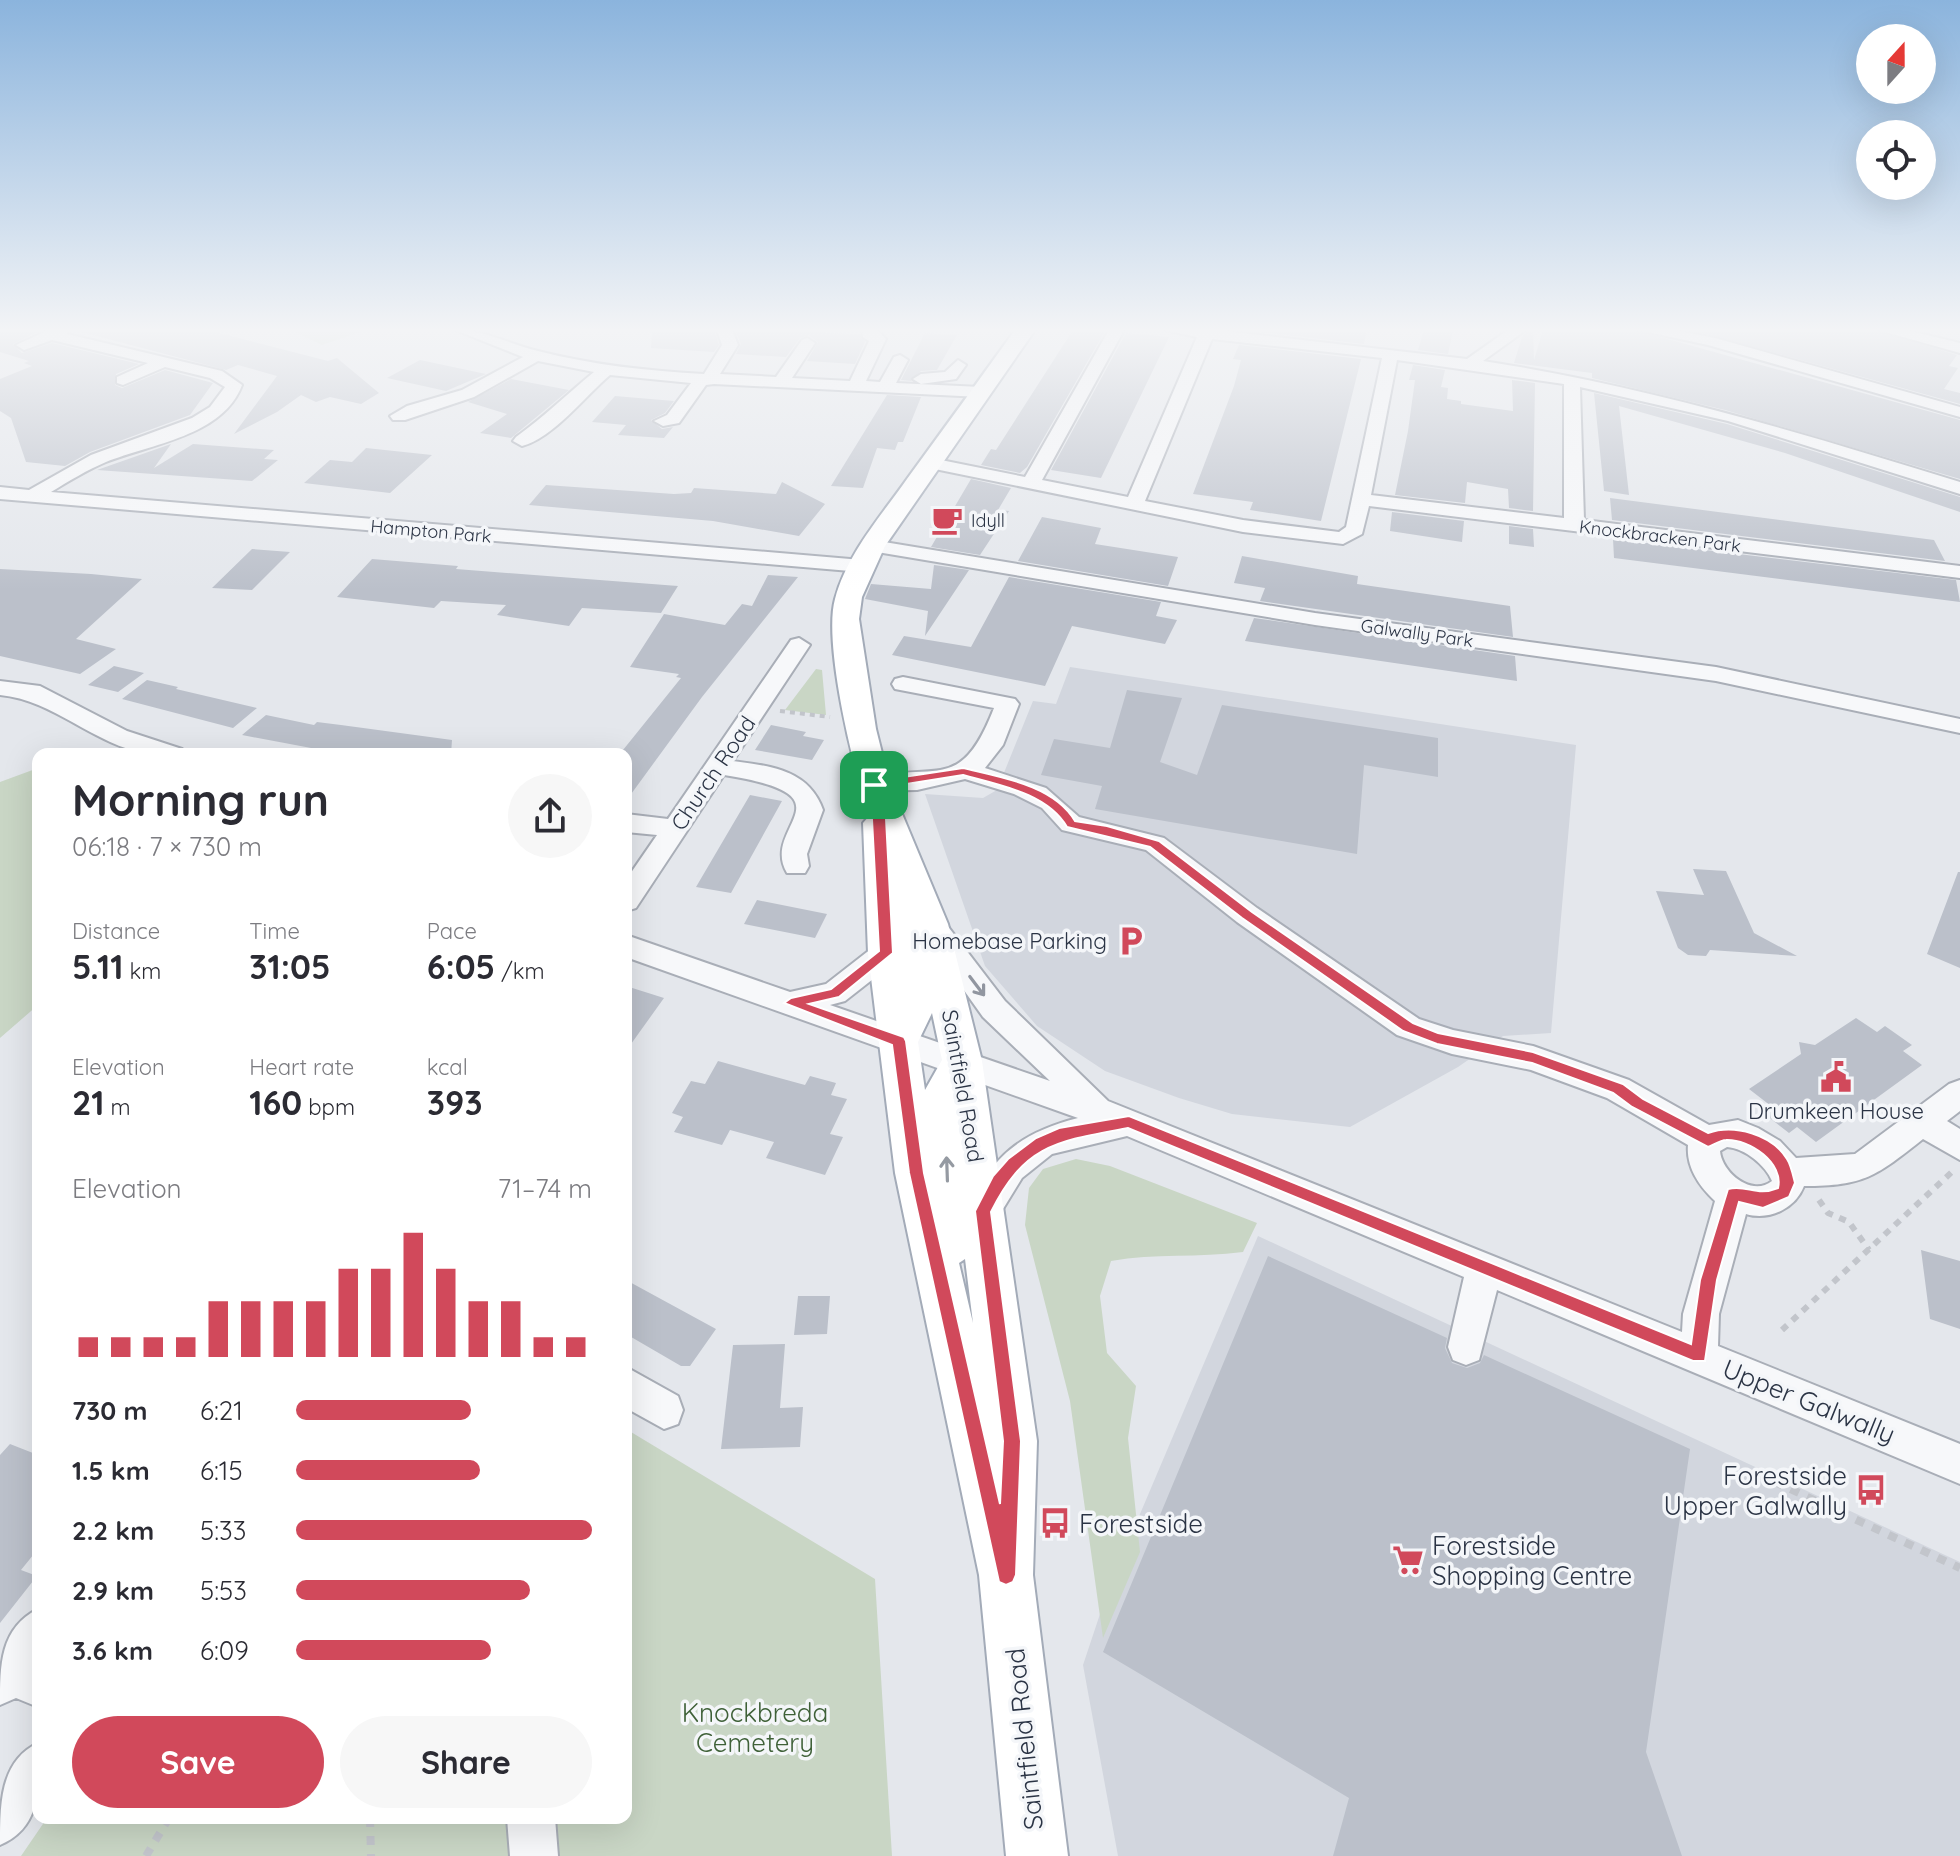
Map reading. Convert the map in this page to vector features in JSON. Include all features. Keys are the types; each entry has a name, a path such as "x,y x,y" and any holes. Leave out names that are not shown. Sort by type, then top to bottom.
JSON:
{"main road":[{"path":"867,556 964,417"},
{"name":"Saintfield Road","path":"867,556 845,619 861,729 876,792 930,924 962,1061 1012,1441 1006,1575"},
{"name":"Saintfield Road","path":"876,792 886,953 916,1173 1006,1575 1037,1856"},
{"path":"899,1041 919,999 906,862"},
{"path":"952,1331 947,1153 940,1100 962,1061"}],"street":[{"path":"32,496 98,458 207,417"},
{"path":"522,441 555,417"},
{"path":"663,421 675,417"},
{"path":"959,417 962,420"},
{"path":"1031,483 1068,417"},
{"path":"1134,505 1174,417"},
{"path":"931,463 1243,526 1343,538 1355,530 1377,417"},
{"path":"1572,417 1574,525"},
{"path":"1731,417 1960,488"},
{"name":"Hampton Park","path":"0,493 867,556"},
{"name":"Knockbracken Park","path":"1360,499 1960,572"},
{"name":"Galwally Park","path":"867,556 1716,674 1960,726"},
{"name":"Church Road","path":"632,892 799,645"},
{"path":"876,792 963,771 983,757 1007,704 903,684"},
{"path":"0,688 32,691 119,736 155,748"},
{"path":"717,766 778,777 803,792 810,810 794,854 796,866"},
{"path":"963,771 1017,786 1041,797 1062,809 1071,824 1107,830 1155,844 1258,923 1408,1027 1437,1038 1533,1058 1618,1089 1637,1103 1708,1140"},
{"path":"632,824 675,828"},
{"path":"930,924 994,1009 1115,1117"},
{"name":"Upper Galwally","path":"632,948 1115,1117 1960,1464"},
{"path":"791,1003 835,993 886,953"},
{"path":"1786,1172 1842,1172 1864,1166 1960,1093"},
{"path":"983,1211 1006,1172 1041,1142 1115,1117"},
{"path":"1922,1122 1960,1146"},
{"path":"1726,1133 1750,1138 1773,1152 1786,1172 1784,1193 1775,1199 1763,1201 1734,1194 1722,1186 1705,1166 1703,1147 1708,1140 1726,1133"},
{"path":"1699,1355 1703,1303 1734,1194"},
{"path":"1466,1347 1484,1268"},
{"path":"632,1390 664,1410"},
{"path":"15,1680 32,1644"},
{"path":"0,1821 32,1775"},
{"path":"531,1824 534,1856"}],"path":[{"path":"772,710 833,717"},
{"path":"1782,1330 1960,1165"},
{"path":"1819,1200 1828,1213 1849,1222 1869,1250"},
{"path":"1758,1474 1960,1568"},
{"path":"146,1856 165,1824"},
{"path":"370,1824 371,1856"}],"shaded area":[{"path":"1070,667 1576,745 1551,1033 1503,1036 1458,1067 1350,1127 1232,1114 1179,1098 1105,1071 1037,1026 985,966 925,794 983,798 997,790 1033,701 1056,704"},
{"name":"Forestside Shopping Centre","path":"1258,1236 1960,1562 1960,1856 1118,1856 1083,1665 1109,1587"}],"green space":[{"path":"816,669 822,670 826,715 785,710"},
{"path":"32,770 32,1010 0,1038 0,782"},
{"path":"1076,1159 1110,1166 1257,1223 1243,1252 1111,1261 1100,1296 1107,1353 1136,1386 1128,1438 1140,1552 1103,1638 1070,1401 1025,1225 1029,1188 1043,1169"},
{"name":"Knockbreda Cemetery","path":"632,1433 875,1579 892,1856 21,1856 43,1824 632,1824"}],"building":[{"path":"9,417 186,417 90,452 65,466 26,462"},
{"path":"247,417 268,417 234,434"},
{"path":"503,417 537,417 511,438 480,433"},
{"path":"597,417 658,417 651,420 662,429 673,427 664,438 618,435 626,425 592,422"},
{"path":"874,417 913,417 903,442 898,442 895,450 877,448 863,488 831,486"},
{"path":"1017,417 1056,417 1027,467 1020,473 981,465 991,449 996,450"},
{"path":"1080,417 1131,417 1101,478 1051,470"},
{"path":"1222,417 1347,417 1321,521 1250,510 1253,502 1193,494"},
{"path":"1410,417 1534,417 1533,511 1509,508 1508,489 1467,482 1465,503 1395,495"},
{"path":"1596,417 1620,417 1629,495 1604,491"},
{"path":"1656,417 1695,417 1727,424 1960,497 1960,512 1785,453"},
{"path":"1748,417 1948,417 1960,420 1960,479"},
{"path":"171,444 154,468 193,444 274,450 264,459 278,460 252,481 97,470"},
{"path":"366,448 432,455 390,493 304,483 330,460 352,462"},
{"path":"971,479 1011,488 998,510 1009,511 980,555 931,547"},
{"path":"782,482 825,504 799,536 713,521 529,505 546,485 674,494 691,493 694,488 776,494"},
{"path":"1610,498 1934,540 1945,561 1612,520"},
{"path":"1392,512 1464,521 1462,542 1390,531"},
{"path":"1042,517 1101,528 1095,544 1178,557 1168,586 1018,561"},
{"path":"1509,526 1533,529 1534,547 1509,544"},
{"path":"1613,539 1956,580 1960,602 1614,558"},
{"path":"252,549 290,552 252,590 212,588"},
{"path":"1242,556 1358,576 1357,584 1510,606 1513,637 1260,601 1265,588 1234,583"},
{"path":"372,559 458,566 456,569 678,586 661,613 582,608 569,626 497,615 506,605 441,601 434,608 337,597"},
{"path":"934,565 969,570 925,636 928,611 865,599 871,584 931,589"},
{"path":"0,569 142,579 76,639 116,649 80,674 0,656"},
{"path":"768,575 798,577 702,697 632,793 632,748 625,748 681,678 676,677 679,674 630,667 664,614 725,625 742,604 752,606"},
{"path":"1009,577 1161,602 1156,616 1177,620 1165,644 1072,626 1045,686 892,655 904,636 971,647"},
{"path":"1254,618 1515,656 1517,681 1245,641"},
{"path":"114,666 144,673 118,692 88,685"},
{"path":"147,680 257,708 233,728 122,699"},
{"path":"1127,690 1182,698 1160,762 1197,775 1222,705 1438,738 1438,777 1364,765 1357,854 1095,809 1102,786 1041,775 1054,739 1110,748"},
{"path":"266,715 314,725 317,722 452,740 451,748 311,748 242,735"},
{"path":"771,725 806,732 803,736 824,740 812,760 755,750"},
{"path":"750,795 782,801 731,893 696,887"},
{"path":"1693,869 1726,871 1754,933 1797,956 1710,950 1706,956 1688,955 1678,948 1656,891 1704,895"},
{"path":"1960,872 1960,968 1927,954"},
{"path":"757,900 827,914 815,938 744,924"},
{"path":"632,988 664,998 632,1043"},
{"name":"Drumkeen House","path":"1856,1018 1877,1032 1885,1026 1912,1045 1903,1051 1922,1065 1816,1142 1797,1127 1789,1133 1762,1112 1771,1106 1749,1089 1801,1054 1799,1042 1815,1045"},
{"path":"718,1061 805,1085 810,1076 836,1083 831,1095 847,1099 830,1134 843,1137 825,1175 766,1158 774,1142 730,1130 722,1145 674,1132 683,1117 672,1113 691,1081 705,1084"},
{"path":"1921,1250 1960,1261 1960,1329 1930,1319"},
{"name":"Forestside Shopping Centre","path":"1268,1256 1447,1338 1445,1348 1452,1363 1467,1368 1480,1363 1484,1355 1690,1449 1646,1752 1682,1856 1333,1856 1349,1798 1103,1652"},
{"path":"632,1283 716,1329 690,1366 681,1366 632,1337"},
{"path":"798,1296 830,1296 827,1334 794,1335"},
{"path":"785,1344 780,1408 803,1407 800,1447 721,1449 733,1345"},
{"path":"10,1444 32,1453 32,1556 21,1570 32,1574 32,1582 0,1623 0,1455"}],"place":[{"name":"Idyll","path":"947,520"},
{"name":"Homebase Parking","path":"1131,941"},
{"name":"Drumkeen House","path":"1836,1077"},
{"name":"Forestside Upper Galwally","path":"1871,1490"},
{"name":"Forestside","path":"1055,1523"},
{"name":"Forestside Shopping Centre","path":"1408,1560"}],"route":[{"path":"963,771 1017,786 1062,809 1071,824 1145,839 1155,844 1247,915 1408,1027 1437,1038 1533,1058 1618,1089 1637,1103 1708,1140 1726,1133 1738,1134 1762,1144 1781,1162 1787,1183 1784,1193 1775,1199 1763,1201 1734,1194 1708,1280 1701,1314 1699,1355 1129,1122 1059,1134 1041,1142 1013,1164 998,1181 983,1211 1012,1441 1006,1575 916,1173 899,1041 791,1003 835,993 847,987 886,953 879,799 874,785 963,771"}]}
